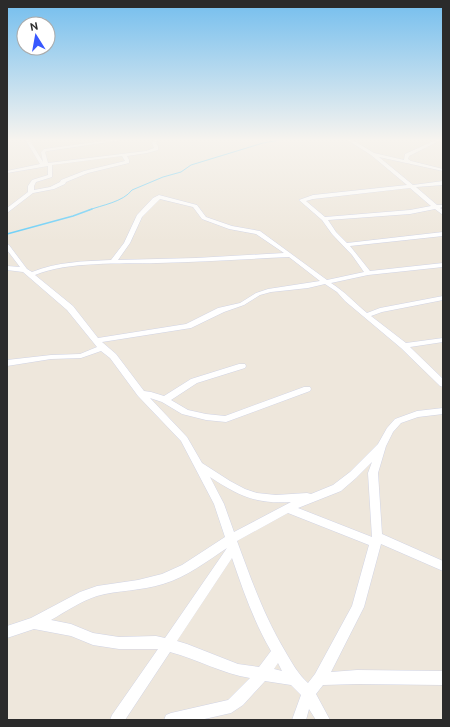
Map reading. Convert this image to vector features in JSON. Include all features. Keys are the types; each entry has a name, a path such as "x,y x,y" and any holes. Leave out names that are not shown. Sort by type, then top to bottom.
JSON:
{"street":[{"path":"32,192 31,186 34,181 50,176 50,173"},
{"path":"7,211 32,192 57,186 72,176 87,173"},
{"path":"395,173 443,213"},
{"path":"368,273 324,219 302,200 304,198 443,183"},
{"path":"114,261 127,243 139,216 155,199 159,197 195,206 204,218 231,228 258,232 312,273 328,282 347,300 367,315 374,323 404,346 443,384"},
{"path":"324,219 415,211 443,205"},
{"path":"346,245 443,234"},
{"path":"7,246 28,272 70,308 99,344 113,356 141,394 184,439 219,504 246,584 270,636 294,679 308,693 323,720"},
{"path":"7,268 28,272 69,265 114,261 196,260 290,255"},
{"path":"7,363 51,357 81,356 99,344 182,327 221,310 242,304 264,292 328,282 368,273 443,265"},
{"path":"367,315 380,310 443,298"},
{"path":"404,346 443,340"},
{"path":"165,400 194,381 242,366"},
{"path":"141,394 152,395 165,400 185,412 206,417 226,419 308,389"},
{"path":"299,720 308,693 320,679 358,607 376,540 373,473 381,446 390,430 398,421 417,414 443,410"},
{"path":"7,632 34,623 84,596 97,591 138,585 163,579 186,568 232,544 288,508 337,488 353,475 381,446"},
{"path":"199,466 239,490 256,496 269,498 312,497"},
{"path":"288,508 443,566"},
{"path":"117,720 232,544"},
{"path":"34,623 71,630 93,639 119,643 156,642 167,644 187,650 238,670 294,679"},
{"path":"171,720 231,706 263,674 278,652"},
{"path":"320,679 357,677 443,678"}],"waterway":[{"path":"91,210 112,203 132,190 163,177 178,173"},
{"path":"7,234 73,216 91,210"}]}
